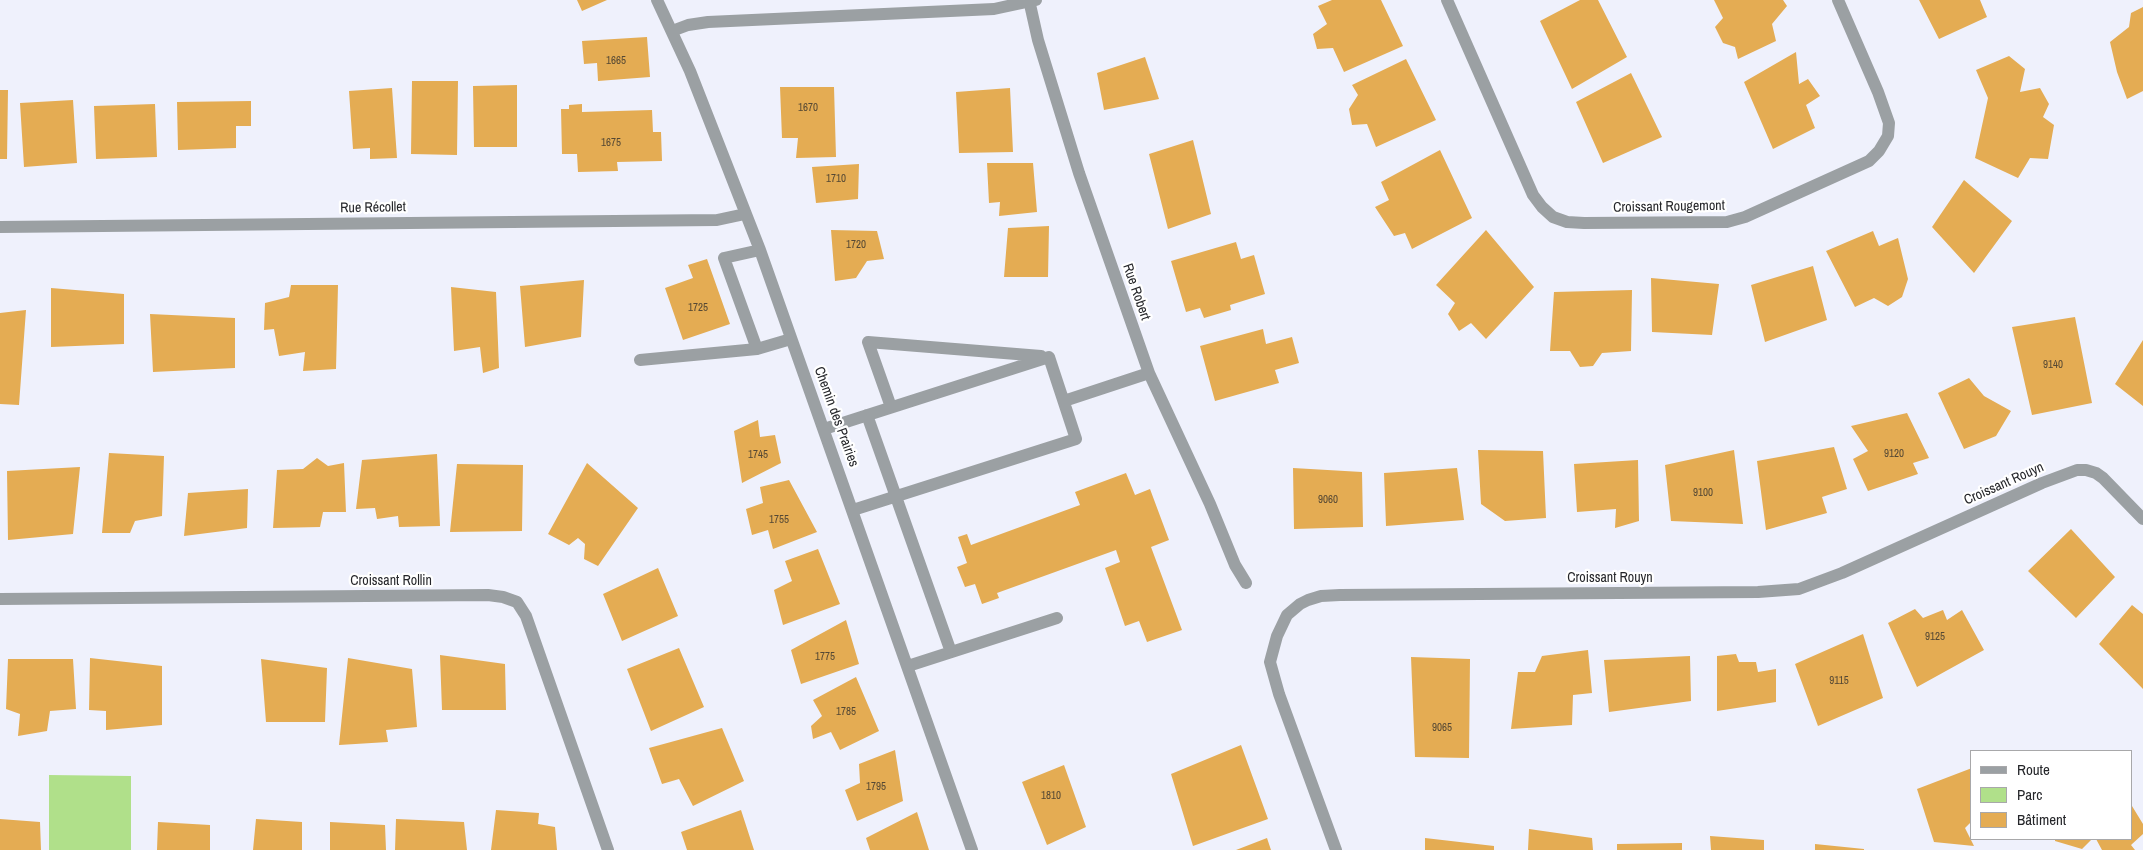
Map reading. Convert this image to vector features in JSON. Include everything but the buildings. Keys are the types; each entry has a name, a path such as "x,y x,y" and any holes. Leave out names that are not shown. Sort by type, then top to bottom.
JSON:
{"street":[{"name":"Chemin des Prairies","path":"657,0 690,71 760,250 972,850"},
{"path":"672,31 688,25 708,22 994,9 1032,0"},
{"name":"Rue Robert","path":"1032,0 1038,40 1079,172 1149,374 1210,504 1235,565 1246,583"},
{"name":"Croissant Rougemont","path":"1447,0 1533,195 1553,217 1567,222 1584,223 1727,222 1744,218 1869,161 1879,151 1888,136 1889,123 1878,92 1838,0"},
{"name":"Rue Récollet","path":"0,227 717,220 745,214"},
{"path":"757,349 724,258 760,250"},
{"path":"640,360 757,349 791,339"},
{"path":"891,407 868,342 1049,357"},
{"path":"824,429 1049,357"},
{"path":"853,510 1076,439 1049,357"},
{"path":"1064,402 1149,374"},
{"path":"867,415 951,652"},
{"name":"Croissant Rouyn","path":"1336,850 1279,694 1270,662 1277,636 1287,615 1308,600 1321,596 1340,595 1758,592 1799,589 1842,573 2042,483 2077,470 2086,470 2104,478 2143,520"},
{"name":"Croissant Rollin","path":"0,599 488,596 503,597 517,602 526,616 608,850"},
{"path":"908,666 1057,618"}],"green space":[{"path":"49,775 131,776 131,850 49,850"}]}
